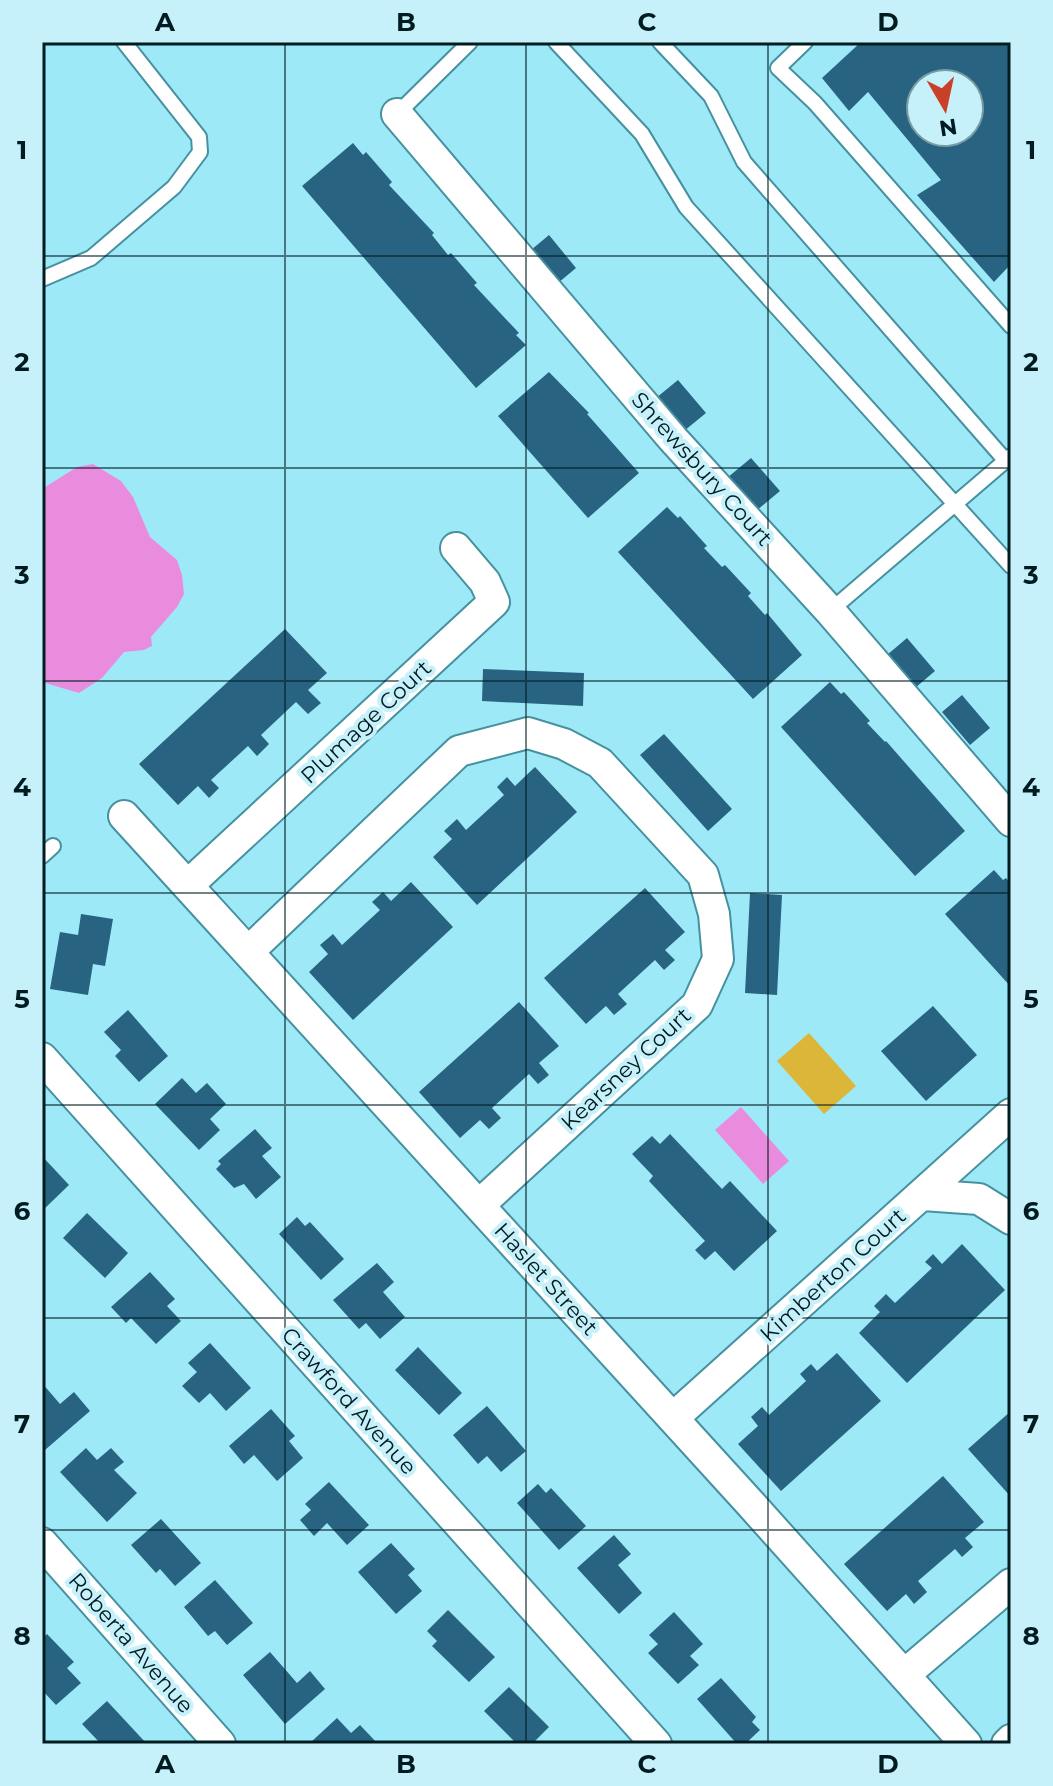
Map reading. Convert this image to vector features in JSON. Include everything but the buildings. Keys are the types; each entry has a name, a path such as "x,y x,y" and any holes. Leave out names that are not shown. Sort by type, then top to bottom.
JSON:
{"street":[{"name":"Shrewsbury Court","path":"397,114 673,439 830,611 1011,821"},
{"name":"Plumage Court","path":"188,885 494,602 485,582 456,548"},
{"name":"Kearsney Court","path":"248,952 459,751 528,733 564,744 600,763 682,852 703,875 714,914 718,959 697,1005 479,1205"},
{"name":"Haslet Street","path":"124,816 966,1744"},
{"name":"Crawford Avenue","path":"42,1058 656,1744"},
{"path":"923,1195 1011,1114"},
{"name":"Kimberton Court","path":"673,1418 923,1195 979,1199 1011,1219"},
{"name":"Roberta Avenue","path":"42,1543 220,1744"},
{"path":"904,1675 1011,1584"}],"lane":[{"path":"42,279 91,258 174,187 200,152 199,137 124,42"},
{"path":"397,114 470,42"},
{"path":"556,42 642,134 686,207 1011,566"},
{"path":"660,42 711,96 744,162 1008,458 830,611"},
{"path":"805,42 778,68 815,103 1011,326"}],"shaded area":[{"path":"93,464 121,481 133,497 150,537 177,560 184,594 151,637 152,646 124,652 102,678 79,693 42,682 42,489 77,467"},
{"path":"809,1033 856,1086 824,1114 777,1061"},
{"path":"741,1107 789,1161 763,1184 715,1130"}]}
